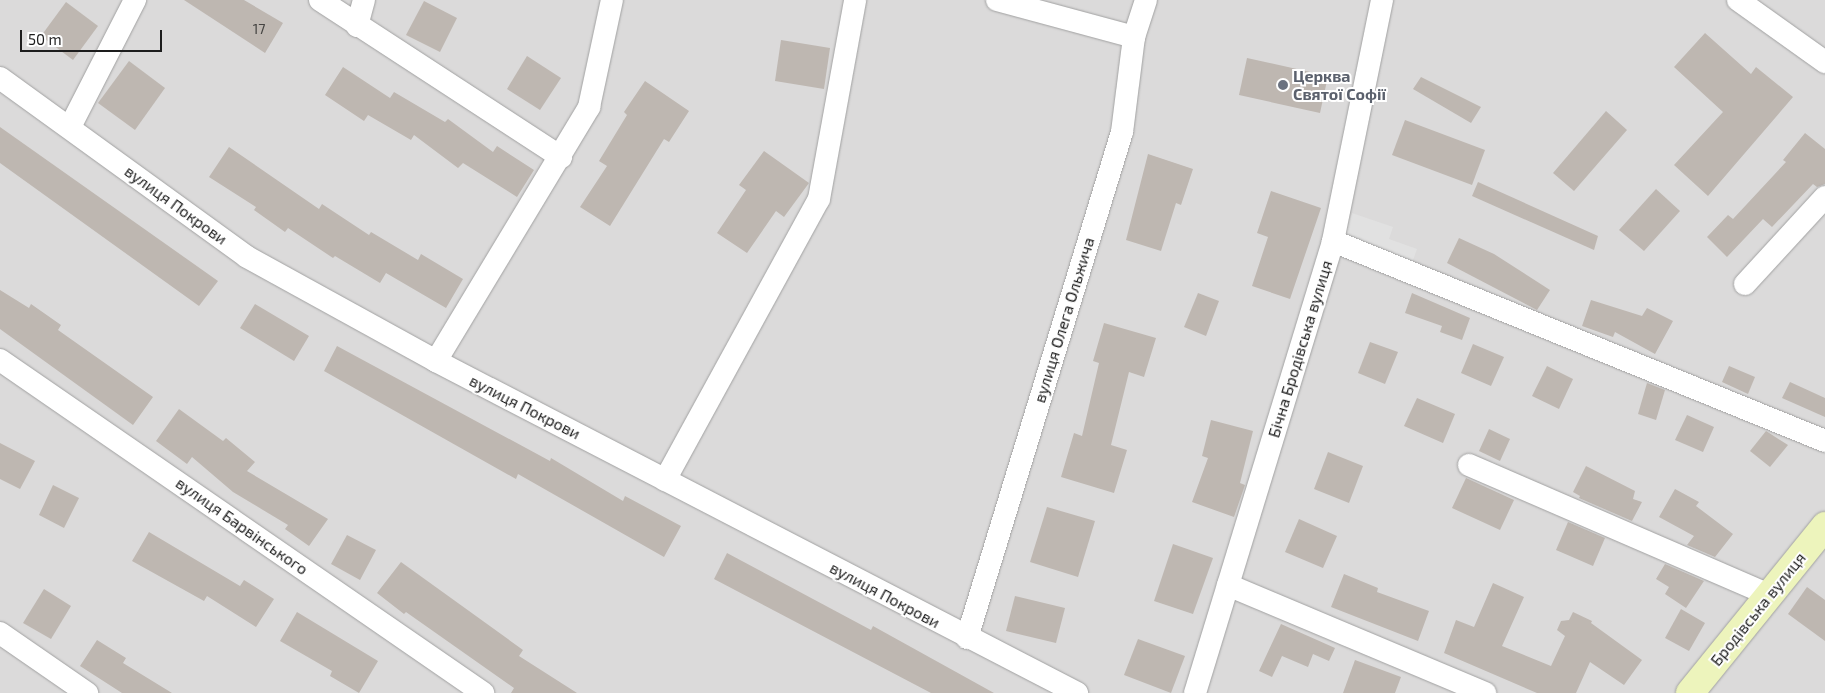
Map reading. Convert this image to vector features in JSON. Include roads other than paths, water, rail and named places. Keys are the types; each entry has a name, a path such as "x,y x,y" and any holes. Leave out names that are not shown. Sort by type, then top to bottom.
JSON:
{"street":[{"path":"70,127 136,0"},
{"path":"320,0 561,158"},
{"path":"357,26 364,0"},
{"path":"436,362 561,158 589,107 612,0"},
{"path":"665,480 819,199 854,0"},
{"path":"997,0 1134,37"},
{"name":"вулиця Олега Ольжича","path":"967,638 1122,132 1134,37 1146,0"},
{"name":"Бічна Бродівська вулиця","path":"1195,693 1333,242 1382,0"},
{"path":"1738,0 1825,62"},
{"name":"вулиця Покрови","path":"0,78 70,127 247,258 436,362 967,638 1077,693"},
{"path":"1745,284 1825,197"},
{"path":"1333,242 1825,441"},
{"name":"вулиця Барвінського","path":"0,360 483,693"},
{"path":"1469,465 1769,595"},
{"name":"Бродівська вулиця","path":"1690,693 1825,526"},
{"path":"1228,585 1485,693"},
{"path":"0,633 87,693"}],"place":[{"name":"Церква Святої Софії","path":"1283,85"}]}
